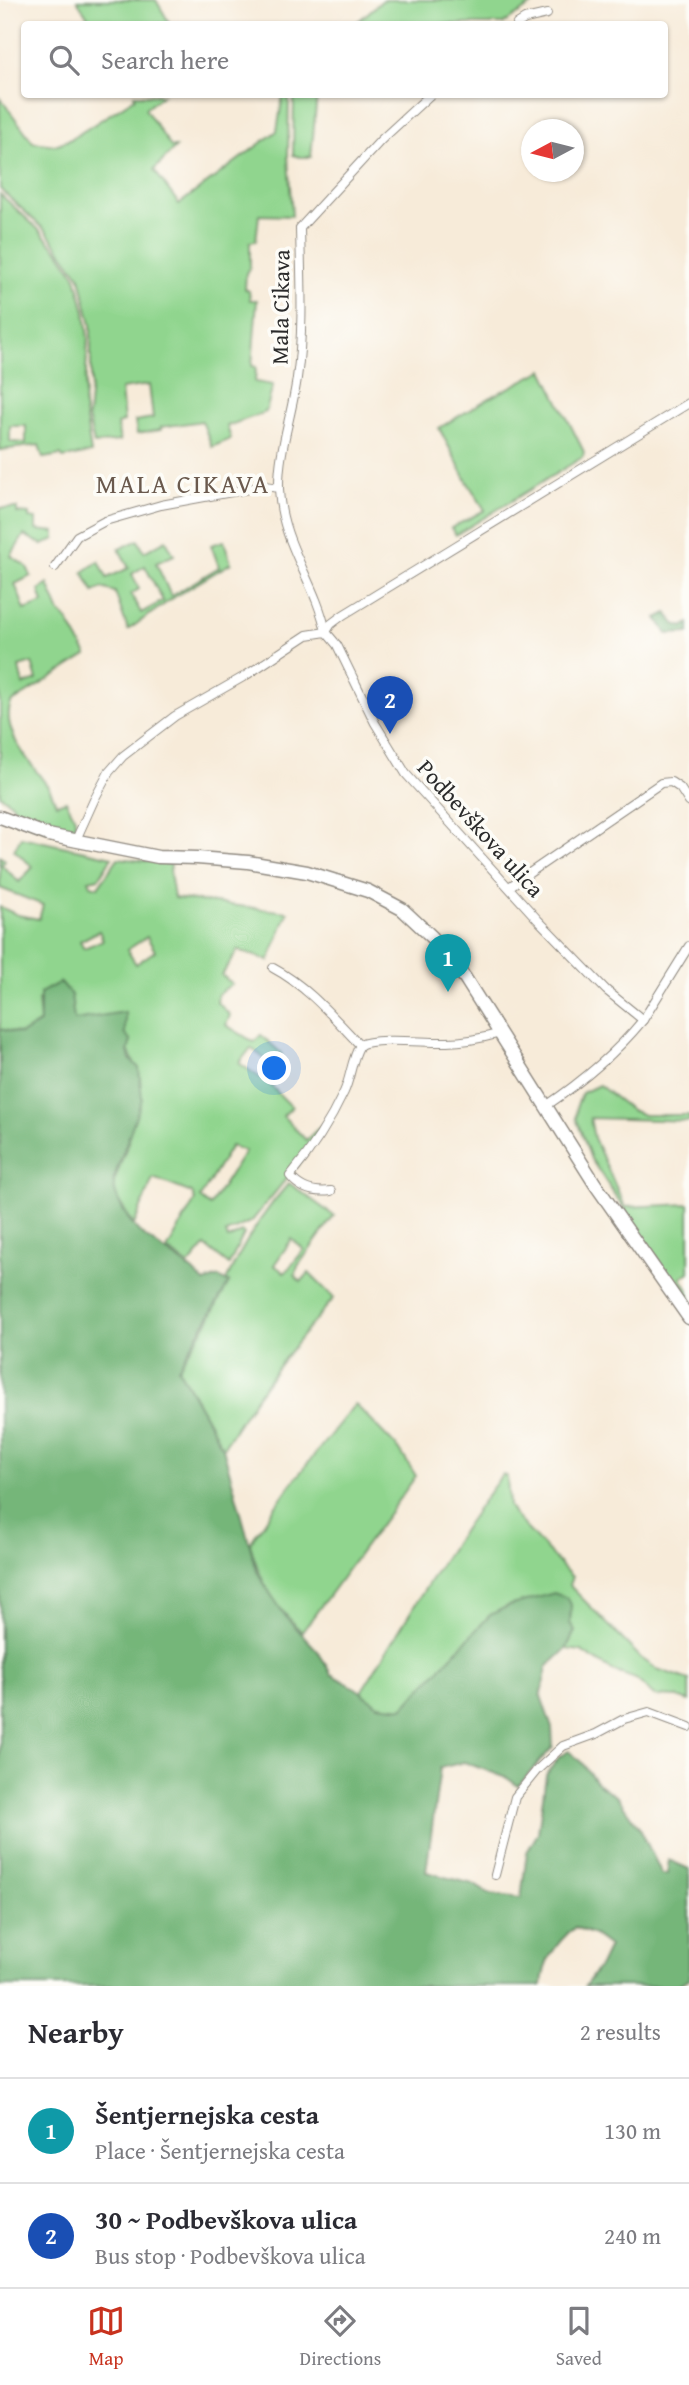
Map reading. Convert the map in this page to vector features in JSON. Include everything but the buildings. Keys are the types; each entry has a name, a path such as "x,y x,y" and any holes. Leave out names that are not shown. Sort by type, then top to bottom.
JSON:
{"main road":[{"path":"0,817 16,825 75,842 158,857 275,865 307,872 368,891 402,909 432,937 465,978 595,1184 689,1318"}],"street":[{"path":"522,21 547,14"},
{"name":"Mala Cikava","path":"326,632 286,530 279,488 300,342 300,228 381,140 427,98"},
{"path":"75,842 104,781 123,757 175,716 245,676 307,635 326,632 331,624 343,615 689,403"},
{"path":"55,567 77,536 135,511 265,486 279,488"},
{"name":"Podbevškova ulica","path":"326,632 337,645 374,723 406,774 538,920 606,990 643,1020"},
{"path":"509,887 661,783 671,782 680,788 689,802"},
{"path":"546,1106 594,1071 621,1045 643,1020 689,946"},
{"path":"273,968 304,989 359,1045"},
{"path":"359,1045 372,1042 449,1042 479,1039 501,1033"},
{"path":"331,1191 318,1193 292,1180 290,1176 308,1154 343,1093 359,1045"},
{"path":"495,1875 515,1797 537,1770 563,1746 596,1734 624,1719 649,1712 689,1727"}],"green space":[{"path":"77,0 156,0 168,21 90,21"},
{"path":"383,0 539,0 508,21 358,21"},
{"path":"0,98 33,142 55,145 71,139 135,98 159,98 145,109 171,147 176,147 154,170 179,204 277,131 282,98 289,98 288,157 292,216 259,215 256,241 250,242 250,267 246,273 245,289 249,291 250,300 257,300 252,366 256,367 255,382 273,385 266,412 227,426 231,439 212,447 202,421 161,427 161,430 137,434 135,421 153,418 149,385 121,389 124,422 117,424 120,441 94,444 88,417 91,325 80,277 46,231 0,189"},
{"path":"294,98 317,98 311,157 293,155"},
{"path":"0,194 38,229 59,252 76,277 88,338 84,406 91,453 43,458 39,445 0,450","holes":["10,426 26,426 26,443 10,442"]},
{"path":"543,370 584,452 583,457 456,535 451,528 485,510 439,428"},
{"path":"0,508 17,508 17,513 29,514 29,518 36,519 36,530 55,532 55,539 43,545 24,535 11,556 27,567 31,576 15,584 25,610 43,603 39,590 48,584 60,613 66,618 87,655 11,703 10,725 25,757 49,788 56,804 66,801 74,817 75,828 51,830 11,817 16,810 0,795","holes":["32,663 37,680 23,685 19,667"]},
{"path":"138,540 144,552 166,540 174,555 156,563 171,596 219,567 211,545 224,541 231,563 176,596 128,630 115,592 102,588 94,592 83,572 99,561 107,578 129,568 119,549","holes":["145,566 163,601 141,613 131,594 139,589 132,574"]},
{"path":"667,613 675,624 683,627 689,623 689,633 667,634 657,618"},
{"path":"21,837 112,857 99,878 89,880 91,885 98,887 118,858 171,864 174,898 288,912 269,961 238,950 222,975 232,984 218,994 217,1002 230,1015 226,1025 254,1042 261,1035 281,1053 282,1058 276,1068 251,1048 239,1063 269,1084 292,1107 283,1116 306,1140 324,1123 309,1151 252,1221 226,1233 228,1239 242,1232 244,1234 229,1265 205,1246 189,1265 167,1250 195,1200 192,1193 153,1178 134,1225 116,1197 113,1185 128,1143 135,1064 128,1050 74,1020 71,995 38,1000 40,1022 21,1034 0,1029 0,907 18,915 39,919 43,905 0,888 0,856 5,860 2,865 19,882 33,867 14,850","holes":["99,931 103,940 84,948 80,941","147,937 155,951 136,964 127,950","231,1146 245,1151 210,1206 200,1198"]},
{"path":"60,982 71,995 74,1020 125,1012 125,1033 131,1041 128,1051 130,1059 139,1068 142,1099 114,1178 115,1192 127,1217 143,1235 189,1267 204,1282 219,1277 229,1283 178,1368 223,1448 257,1571 287,1618 318,1651 331,1674 378,1705 403,1708 490,1615 508,1606 554,1593 567,1598 571,1604 570,1623 575,1631 566,1649 547,1667 541,1696 552,1728 553,1747 518,1786 507,1778 464,1762 440,1768 426,1872 473,1884 489,1894 521,1898 527,1852 538,1833 546,1775 560,1756 569,1751 596,1782 618,1798 640,1829 662,1874 667,1874 669,1860 689,1869 689,1978 677,1986 585,1986 609,1946 594,1935 575,1927 552,1953 545,1968 542,1986 0,1986 0,1029 21,1034 40,1023 40,993"},
{"path":"599,1085 631,1110 644,1115 689,1115 689,1121 590,1118 594,1138 625,1207 689,1204 689,1272 681,1278 689,1292 689,1307 591,1159 576,1118 577,1105 582,1093"},
{"path":"289,1183 334,1216 298,1266 295,1276 301,1282 309,1273 334,1298 275,1370 223,1448 178,1368 206,1325 246,1242","holes":["292,1239 304,1250 285,1273 274,1265"]},
{"path":"355,1404 399,1449 416,1476 302,1632 269,1592 250,1543 288,1488"},
{"path":"502,1475 507,1476 509,1506 515,1516 572,1577 569,1585 641,1658 657,1669 689,1680 689,1701 677,1697 654,1696 636,1679 613,1671 581,1651 566,1649 575,1631 570,1623 571,1604 526,1602 508,1606 403,1708 378,1705 361,1692 447,1555"}],"place":[{"name":"30 ~ Podbevškova ulica","path":"390,734"},
{"name":"Šentjernejska cesta","path":"448,992"}],"district":[{"name":"MALA CIKAVA","path":"183,483"}]}
